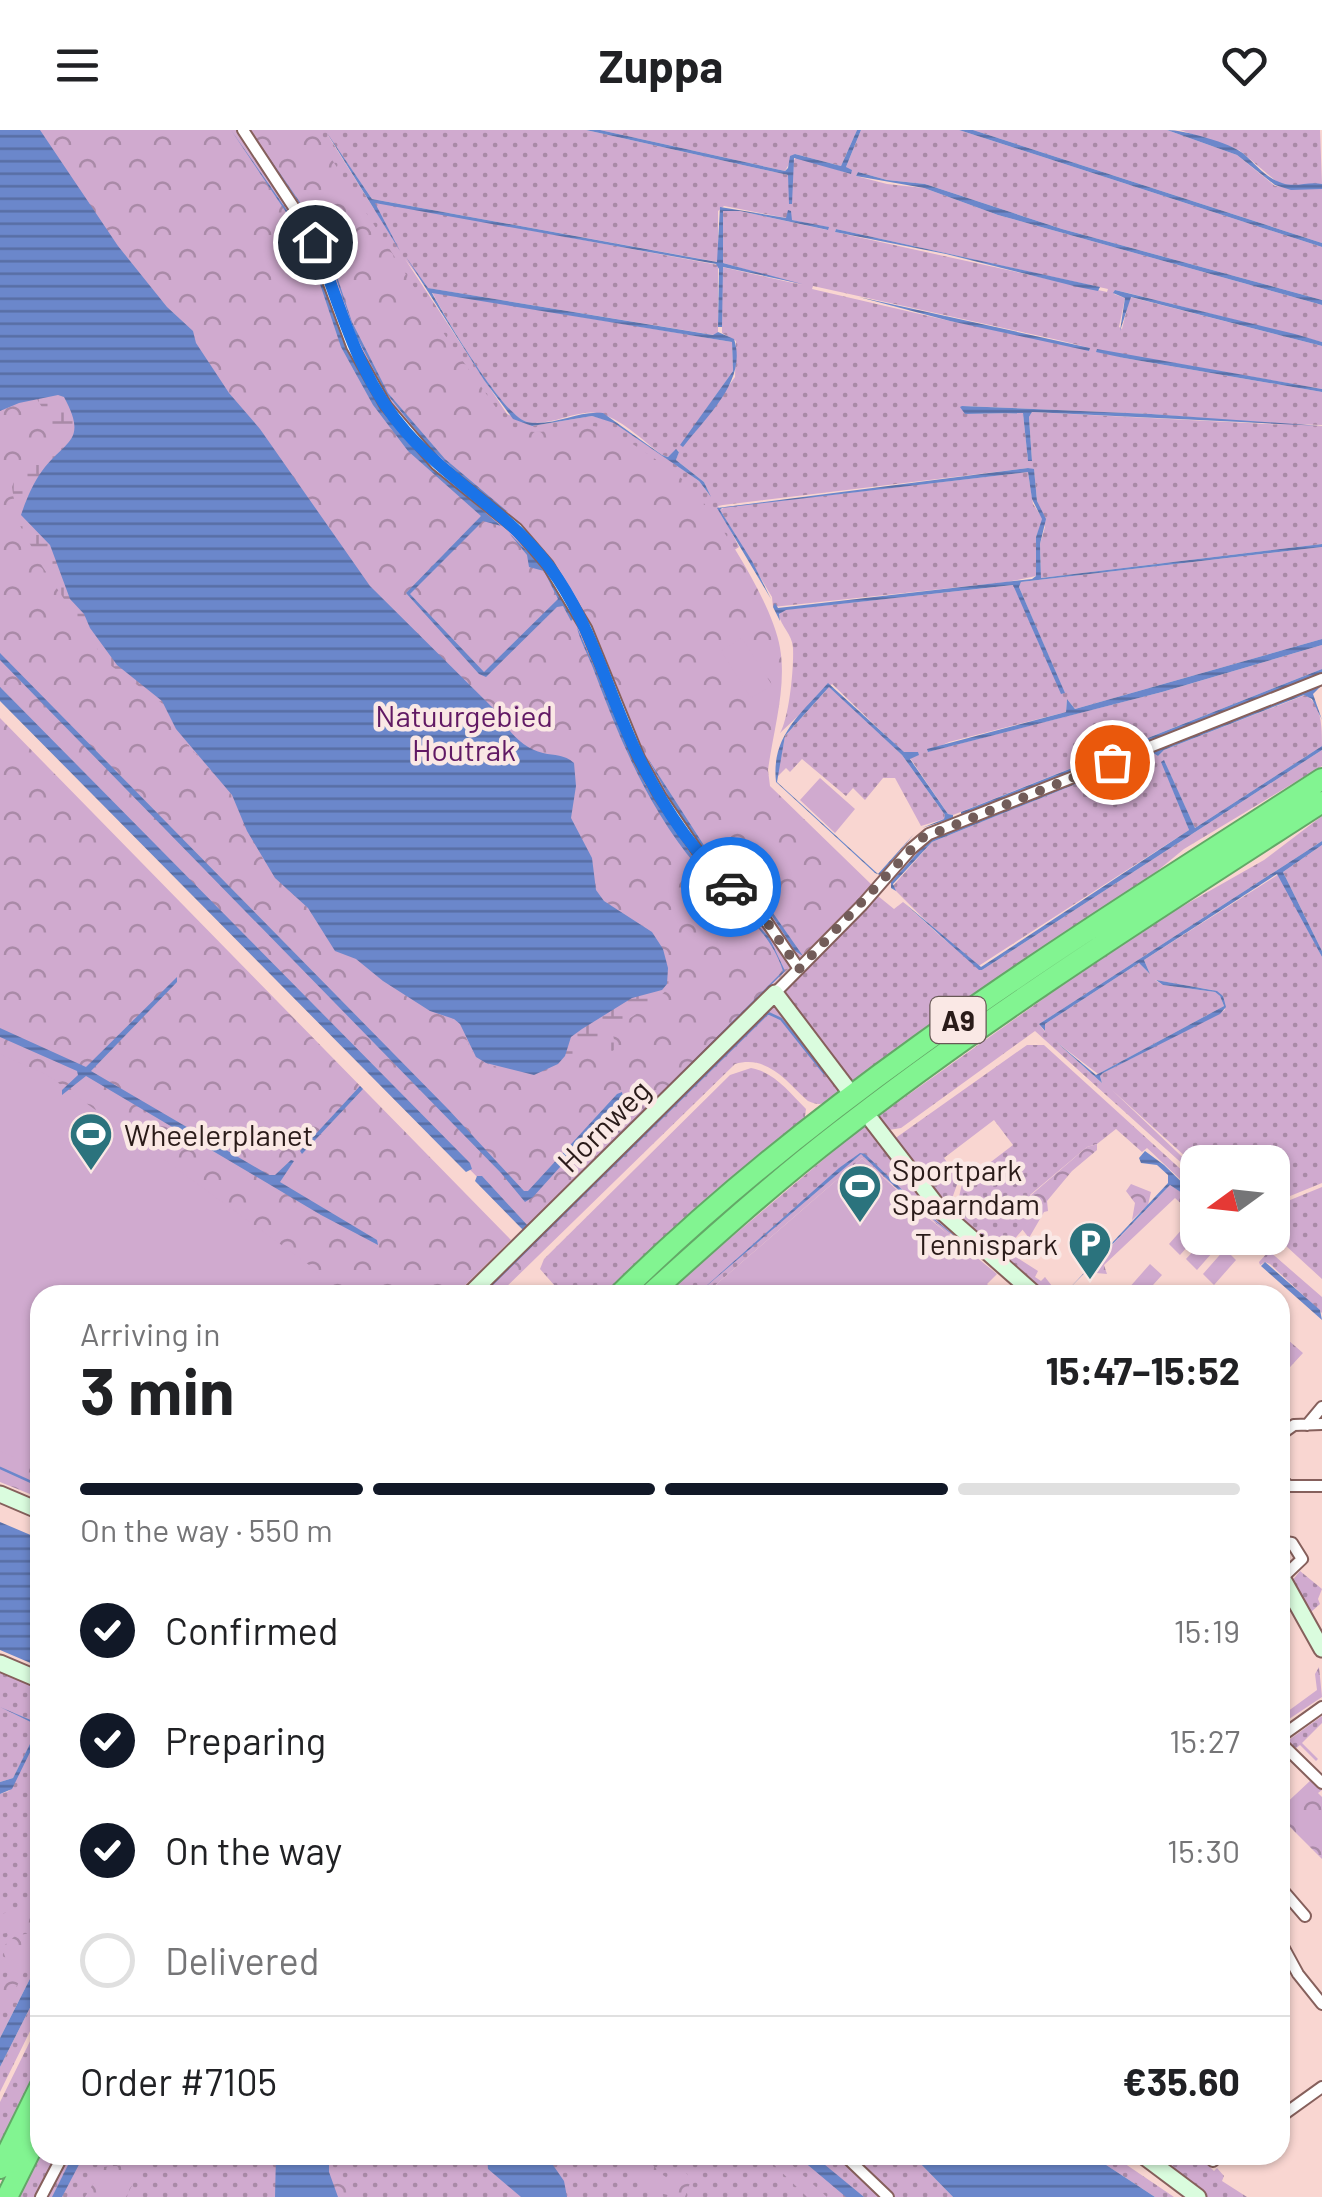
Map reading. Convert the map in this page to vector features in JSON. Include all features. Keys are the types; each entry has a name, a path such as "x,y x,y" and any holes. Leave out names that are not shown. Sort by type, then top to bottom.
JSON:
{"highway":[{"name":"A9","path":"630,1285 742,1185 888,1070 1102,921 1322,779"},
{"name":"A9","path":"660,1285 742,1212 892,1092 1116,935 1322,802"},
{"path":"0,2168 30,2107"},
{"path":"7,2197 30,2151"}],"street":[{"path":"243,130 310,232 352,346 386,406 436,464 517,530 548,564 586,628 639,758 666,806 709,865 772,928 799,969"},
{"path":"847,1088 775,994 862,906 911,848 930,834 1322,679"},
{"name":"Hornweg","path":"479,1285 775,994"},
{"path":"872,1120 942,1212 1025,1285"},
{"path":"1306,1424 1322,1407"},
{"path":"1290,1427 1322,1424"},
{"path":"1290,1486 1322,1486"},
{"path":"0,1494 30,1507"},
{"path":"1290,1543 1302,1558 1290,1568"},
{"path":"1290,1592 1322,1649"},
{"path":"0,1663 30,1676"},
{"path":"1290,1732 1322,1706"},
{"path":"1290,1750 1322,1782"},
{"path":"1290,1899 1305,1916"},
{"path":"1290,1959 1322,2004"},
{"path":"1290,2108 1322,2087"},
{"path":"41,2197 58,2165"},
{"path":"854,2165 888,2197"},
{"path":"1155,2165 1198,2197"}],"green space":[{"name":"Natuurgebied Houtrak","path":"0,130 313,130 450,343 507,423 530,432 579,426 603,428 663,465 686,482 704,503 731,542 767,609 782,663 781,694 768,770 770,786 873,886 526,1226 0,697"},
{"path":"253,130 586,130 788,175 792,203 792,162 797,157 851,174 846,167 861,130 959,130 1322,247 1322,300 1062,229 925,184 858,172 856,176 924,188 998,215 1322,305 1322,342 1115,290 1114,294 1125,298 1119,327 1122,329 1130,297 1322,346 1322,389 1097,350 1322,392 1322,425 1290,424 1322,426 1322,544 1041,578 1040,544 1045,527 1034,470 1028,468 723,505 718,506 739,547 713,564 681,636","holes":["327,134 372,199 718,262 718,211 724,206 786,218 791,212 791,220 828,227 827,230 740,211 723,211 723,263 802,285 722,267 722,333 736,341 735,377 695,432 695,425 733,371 732,342 432,292 475,364 517,416 536,423 589,412 606,415 662,455 668,457 679,451 676,460 704,482 710,496 699,481 614,422 592,416 532,426 507,414 405,259 427,288 714,335 718,332 718,265 379,202 374,203 374,209","836,229 1108,289 1107,292 835,232","813,286 1090,348 950,321 812,289","963,406 1151,414 1287,425 1032,412 1032,461 1028,460 1023,413 965,414"]},
{"path":"600,130 857,130 841,166 795,154 785,171"},
{"path":"973,130 1167,130 1237,155 1275,186 1322,189 1322,243"},
{"path":"1180,130 1320,130 1322,184 1290,186 1277,182 1239,150"},
{"path":"63,393 565,1041 640,924 660,943 667,959 668,988 656,1001 612,1030 616,1049 612,1051 592,1038 592,1045 602,1058 599,1060 577,1051 535,1076 490,1065 475,1057 460,1025 453,1019 430,1011 356,959 335,951 308,908 274,877 244,827 230,792 177,733 163,704 106,662 42,566 17,520 12,487 16,476 65,446 37,399 0,410 24,400"},
{"path":"1028,472 1033,504 1043,519 1036,537 1036,576 1007,582 773,607 772,597 720,510 725,507"},
{"path":"1322,547 1322,639 1075,709 1067,699 1066,712 949,742 927,752 1162,692 1322,645 1322,669 953,815 948,814 910,758 918,755 904,753 832,684 780,733 788,705 793,657 791,638 779,615 783,610 1014,585 1062,694 1019,587 1021,582"},
{"path":"742,638 772,685 751,698 721,651"},
{"path":"830,686 902,755 945,815 944,819 921,826 895,778 883,778 865,800 853,788 846,796 802,759 790,772 786,768 777,777 785,736"},
{"path":"1305,695 1318,710 1322,746 1195,828 1162,762 1189,830 977,967 982,970 1322,750 1322,766 1184,849 850,1086 785,1000 786,988 878,896 894,909 903,902 948,943 892,887 932,842"},
{"path":"0,718 511,1240 465,1285 30,1285 30,1494 0,1482"},
{"path":"820,778 855,809 835,833 800,800"},
{"path":"1322,816 1322,841 1039,1024 1045,1032 1045,1024 1139,963 1150,974 1144,960 1279,874 1322,957 1322,1183 1290,1196 1290,1145 1180,1145 1180,1152 1112,1090 1180,1155 1180,1162 1035,1031 901,1128 889,1130 877,1117 1074,977 1176,910 1264,860","holes":["1155,980 1212,990 1223,996 1225,1010 1103,1073 1102,1083 1055,1041 1098,1074 1224,1006 1215,992 1163,985"]},
{"path":"1322,845 1322,951 1283,872"},
{"path":"775,1003 845,1089 828,1102 814,1103 767,1066 735,1064 508,1285 485,1285"},
{"path":"1027,1045 1044,1045 1180,1169 1180,1179 1147,1148 1142,1152 1116,1129 1087,1147 1030,1195 1038,1212 1005,1250 1038,1271 1035,1277 1041,1281 1045,1277 1051,1285 1039,1285 1016,1265 1037,1285 1030,1285 954,1218 962,1184 1013,1145 994,1120 944,1158 959,1179 949,1207 943,1207 895,1143 897,1137"},
{"name":"Wheelerplanet","path":"0,1054 46,1074 316,1270 322,1285 30,1285 30,1464 0,1451"},
{"path":"751,1068 774,1078 806,1109 804,1123 617,1285 554,1285 540,1269 544,1259 730,1075"},
{"path":"869,1121 955,1229 949,1235 862,1158 716,1285 675,1285"},
{"path":"1097,1144 1097,1150 1072,1171 1047,1201 1048,1211 1029,1238 1022,1229 1038,1212 1030,1196 1087,1147"},
{"name":"Sportpark Spaarndam","path":"862,1158 997,1274 988,1285 716,1285"},
{"path":"1131,1184 1151,1192 1148,1205 1132,1220 1135,1203 1126,1191"},
{"path":"1170,1185 1180,1191 1180,1203 1175,1198 1104,1265 1107,1274 1086,1272"},
{"path":"1322,1187 1322,1279 1290,1250 1290,1200"},
{"path":"1180,1232 1180,1255 1169,1244"},
{"path":"527,1250 530,1261 505,1285 487,1285"},
{"path":"1190,1255 1210,1255 1197,1270 1186,1259"},
{"path":"1220,1255 1231,1255 1236,1260 1214,1285 1203,1274"},
{"path":"1265,1255 1274,1255 1322,1297 1322,1313 1270,1264 1259,1262"},
{"path":"1150,1264 1162,1275 1153,1285 1132,1285"},
{"path":"1290,1342 1303,1353 1290,1367"},
{"path":"1300,1571 1322,1589 1320,1604 1311,1612 1292,1581"},
{"path":"0,1666 30,1679 30,1745 13,1778 0,1782"},
{"path":"1319,1667 1322,1697 1290,1718 1290,1710 1317,1690 1315,1674"},
{"path":"1322,1716 1322,1723 1302,1743 1316,1761 1300,1745 1294,1750 1290,1739"},
{"path":"30,1745 30,1979 0,2038 0,1794 9,1791"},
{"path":"1311,1780 1322,1790 1318,1793 1322,1797 1322,1859 1290,1827 1290,1800"},
{"path":"30,1908 30,1929 0,1934 0,1914"},
{"path":"30,1933 30,1961 0,2018 0,1992 10,1969 5,1945 15,1936"},
{"path":"30,2008 30,2031 0,2092 0,2067"},
{"path":"30,2041 30,2085 0,2146 0,2102"},
{"path":"35,2165 57,2165 40,2197 19,2197"},
{"path":"63,2165 850,2165 884,2197 47,2197"},
{"path":"653,2165 666,2177 685,2171 691,2180 685,2197 676,2196 644,2184 624,2166"},
{"path":"774,2165 792,2165 827,2197 807,2197"},
{"path":"857,2165 922,2165 953,2197 891,2197"},
{"path":"1106,2165 1127,2165 1174,2197 1155,2197"},
{"path":"1161,2165 1208,2165 1214,2171 1217,2168 1224,2176 1222,2181 1247,2197 1204,2197"},
{"path":"103,2167 141,2168 126,2197 85,2197"},
{"path":"332,2168 358,2197 338,2197 329,2172"}],"water":[{"path":"0,130 40,130 118,246 167,307 193,331 196,343 229,393 260,429 370,586 500,715 517,738 529,748 574,763 576,786 571,818 592,858 596,890 604,901 652,932 663,949 668,968 667,984 662,990 632,998 582,1029 571,1037 558,1064 534,1075 486,1063 476,1057 454,1019 430,1011 356,959 335,951 308,908 275,878 247,831 232,795 176,729 162,701 117,665 70,599 50,545 21,515 39,476 71,440 71,412 64,397 58,395 0,411"},
{"path":"231,130 307,239 345,347 382,412 424,460 501,526 483,521 410,594 484,672 558,599 544,571 529,567 527,555 509,533 547,571 574,618 571,621 563,606 557,607 486,677 406,593 481,516 408,451 373,405 341,347 306,242"},
{"path":"250,130 324,237 352,322 388,393 445,459 508,512 432,450 386,393 356,336 321,235"},
{"path":"586,130 785,171 790,156 795,154 841,166 857,130 861,130 846,167 852,170 851,174 794,158 789,204 788,175"},
{"path":"959,130 973,130 1322,243 1322,247"},
{"path":"1167,130 1229,146 1282,183 1322,184 1322,189 1291,190 1275,185 1237,155"},
{"path":"327,133 372,199 717,262 720,207 786,218 788,210 792,220 829,227 828,230 740,211 723,211 723,263 802,284 723,267 722,327 718,327 716,264 375,203 400,251"},
{"path":"858,172 925,184 1062,229 1322,300 1322,305 998,215 924,188 856,176"},
{"path":"836,229 1100,287 1098,291 1078,287 946,254 835,232"},
{"path":"406,257 428,288 713,335 718,332 734,339 737,354 735,369 730,383 683,447 680,445 733,371 732,342 432,293 476,365 517,416 537,423 603,413 662,455 668,457 676,449 676,460 704,482 711,497 699,481 614,423 592,416 532,426 513,419 484,380"},
{"path":"1115,290 1295,334 1322,342 1322,346 1131,297 1120,331 1125,298 1113,293"},
{"path":"859,297 1090,348 1089,351 950,321"},
{"path":"1097,349 1322,392 1124,358 1096,352"},
{"path":"962,406 1322,426 1032,412 1032,461 1028,461 1023,413 965,414"},
{"path":"1034,469 1037,501 1046,519 1040,544 1041,578 1322,547 1021,582 1019,587 1065,693 1061,694 1013,585 786,610 779,614 780,621 773,607 775,603 778,608 1032,579 1036,576 1036,537 1042,519 1032,499 1028,472 722,508 771,599 717,508"},
{"path":"577,627 645,784 696,862 769,937 785,971 539,1214 783,971 757,926 696,865 663,820 624,746"},
{"path":"1322,639 1322,645 1162,692 928,752 927,749 1066,712 1067,699 1075,709"},
{"path":"0,653 524,1191 617,1094 622,1092 623,1097 525,1202 0,660"},
{"path":"1322,669 1322,673 961,815 961,812"},
{"path":"828,683 904,752 918,752 910,759 948,814 953,815 922,828 945,815 902,755 829,687 785,736 777,782 878,874 914,834 880,875 875,873 776,782 783,739 798,716"},
{"path":"1322,685 1313,694 1322,720 1312,699 1304,695 1164,750 1158,756 1153,753 932,842 893,884 896,891 891,888 891,882 929,840"},
{"path":"0,687 472,1169 466,1172 0,701"},
{"path":"1322,746 1322,750 982,970 903,902 981,967 1189,830 1161,762 1164,760 1195,828"},
{"path":"647,757 707,850 773,913 803,956 795,951 770,913 705,851"},
{"path":"1322,841 1322,845 1283,872 1322,957 1277,874 1144,960 1150,974 1139,963 1045,1024 1045,1031 1039,1024"},
{"path":"177,977 177,982 91,1071 269,1175 294,1161 280,1182 377,1240 378,1245 86,1076 62,1095 77,1071 0,1037 0,1028 86,1067"},
{"path":"1156,980 1217,991 1226,1007 1220,1014 1103,1073 1102,1083 1054,1040 1096,1075 1224,1006 1215,992 1163,985"},
{"path":"360,1086 363,1089 302,1154 300,1151"},
{"path":"1145,1151 1180,1181 1180,1192 1170,1185 1073,1285 1168,1183 1168,1175 1157,1165 1141,1163 1139,1158"},
{"path":"860,1153 865,1154 922,1209 998,1271 909,1200 861,1154 707,1285"},
{"path":"482,1176 529,1227 524,1231 475,1181"},
{"path":"1265,1262 1320,1310 1322,1320 1290,1292 1290,1285 1282,1285 1261,1266"},
{"path":"0,1522 30,1535 30,1663 0,1650"},
{"path":"30,1744 30,1752 12,1789 0,1794 0,1782 13,1778"},
{"path":"30,1979 30,2008 0,2067 0,2038"},
{"path":"68,2165 79,2165 62,2197 52,2197"},
{"path":"276,2165 329,2165 338,2197 275,2197"},
{"path":"488,2165 553,2165 564,2181 567,2197 521,2197"},
{"path":"808,2165 825,2165 864,2197 846,2197"},
{"path":"922,2165 1106,2165 1155,2197 953,2197"}],"waterway":[{"path":"491,1285 768,1013 781,1019 824,1073"},
{"path":"0,1468 30,1482"}],"way so far":[{"path":"731,887 762,915 799,969 922,838 1112,762"}],"place":[{"name":"Wheelerplanet","path":"91,1172"},
{"name":"Sportpark Spaarndam","path":"860,1224"},
{"name":"Tennispark","path":"1090,1281"}],"route":[{"path":"315,242 344,328 377,394 424,452 517,530 548,564 586,628 653,783 698,852 731,887"}]}
